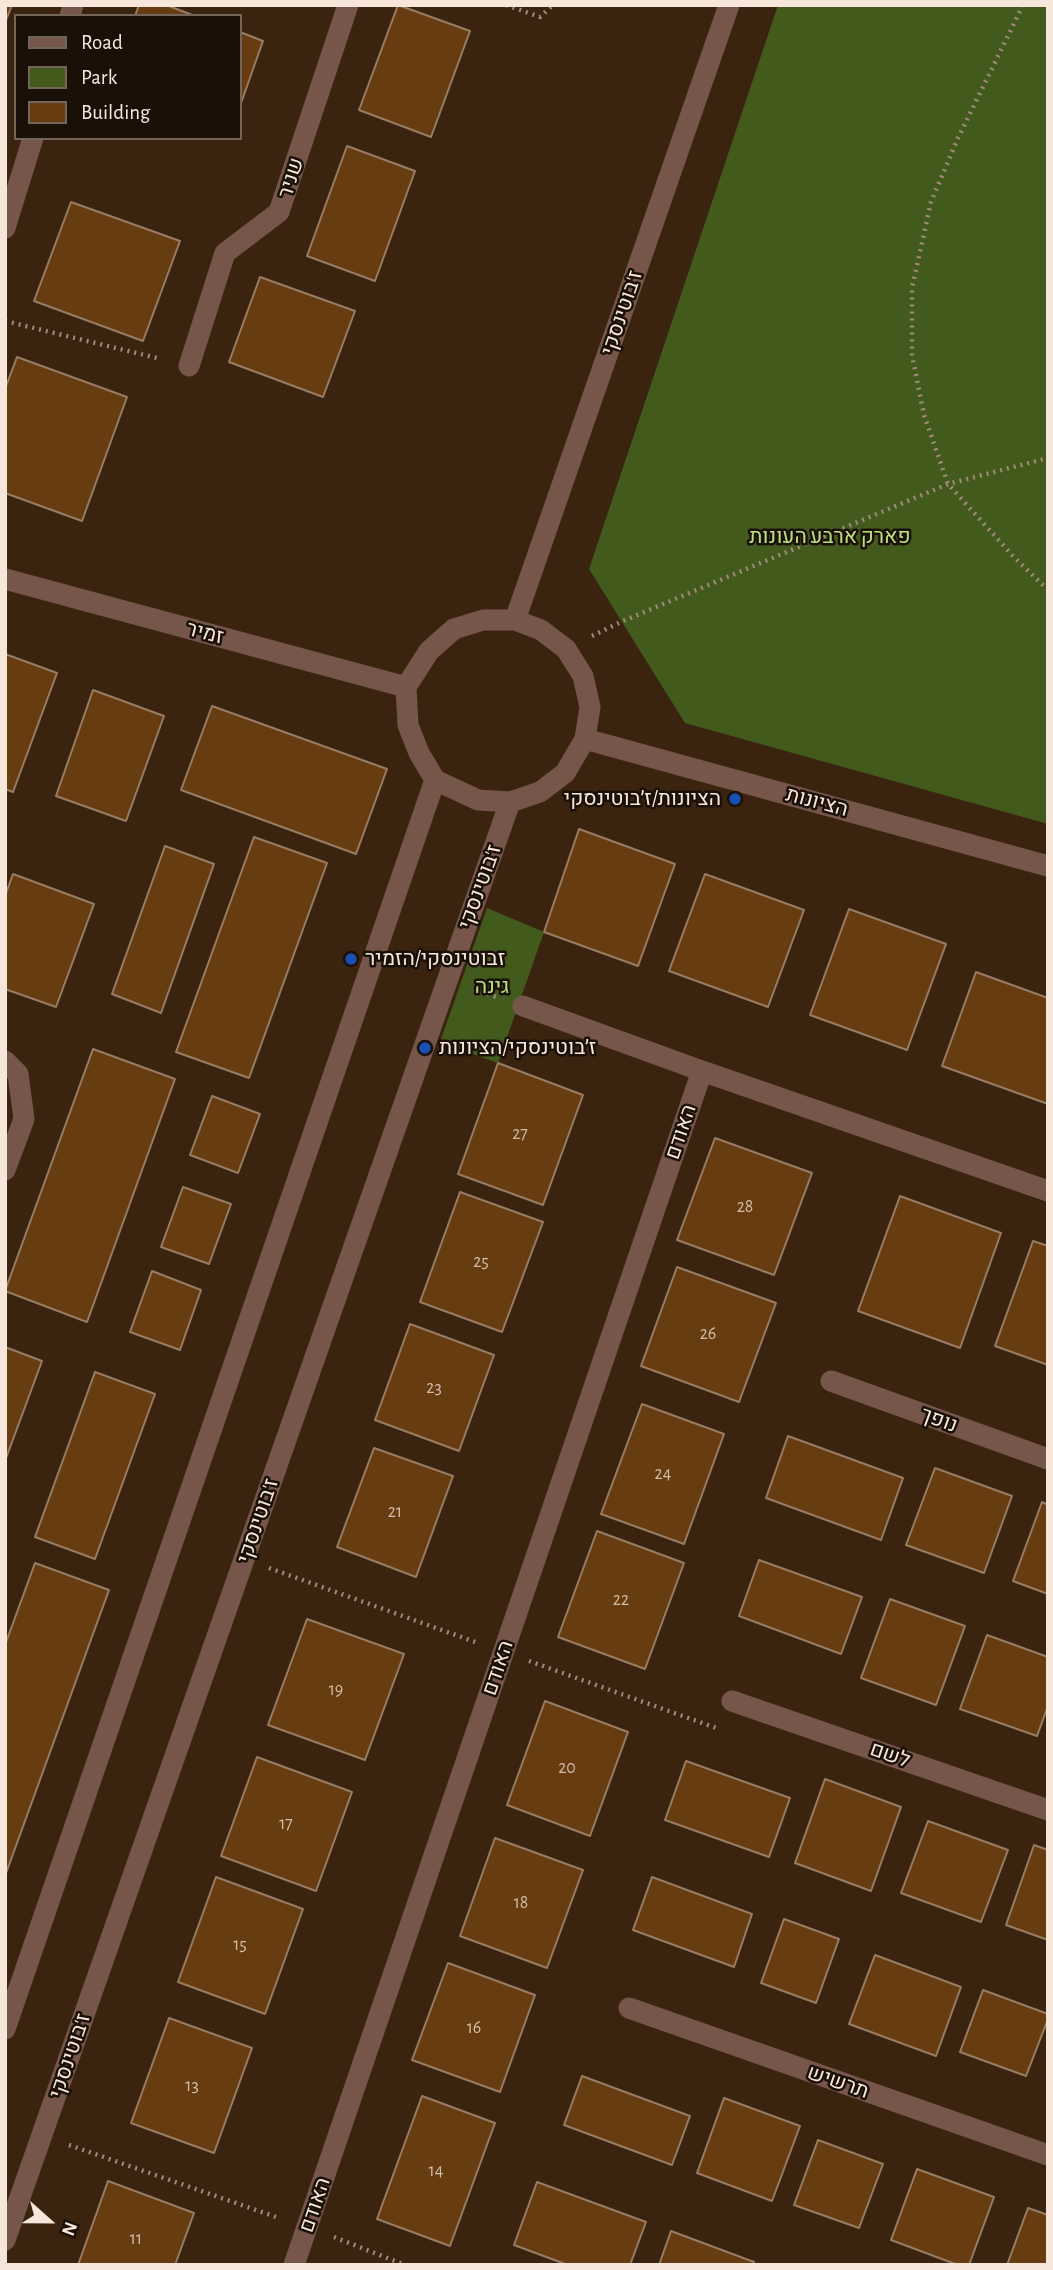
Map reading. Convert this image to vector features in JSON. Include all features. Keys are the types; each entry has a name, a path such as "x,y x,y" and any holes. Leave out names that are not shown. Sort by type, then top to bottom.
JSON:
{"street":[{"name":"שניר","path":"189,366 225,253 279,212 348,5"},
{"name":"ז'בוטינסקי","path":"515,620 729,5"},
{"path":"5,228 32,140"},
{"name":"זמיר","path":"5,579 406,687"},
{"path":"483,620 515,620 541,630 566,649 583,676 590,707 585,738 565,773 540,792 510,802 478,800 435,780 419,753 408,725 406,687 429,651 454,629 483,620"},
{"name":"הציונות","path":"585,738 1048,866"},
{"path":"5,2029 435,780"},
{"name":"ז'בוטינסקי","path":"5,2240 510,802"},
{"path":"523,1006 1048,1191"},
{"path":"5,1170 24,1119 11,1068"},
{"name":"האודם","path":"294,2265 702,1071"},
{"name":"נופך","path":"831,1381 1048,1459"},
{"name":"לשם","path":"732,1701 1048,1810"},
{"name":"תרשיש","path":"629,2008 1048,2155"}],"path":[{"path":"506,5 540,17 553,5"},
{"path":"1023,5 958,138 931,202 912,288 912,355 924,415 948,484 1013,556 1048,590"},
{"path":"5,321 189,366"},
{"path":"566,649 623,621 948,484 1048,457"},
{"path":"447,979 523,1006"},
{"path":"245,1560 722,1730 732,1701"},
{"path":"42,2135 307,2227 405,2265"}],"green space":[{"name":"פארק ארבע העונות","path":"778,5 1048,5 1048,824 685,723 589,569"},
{"name":"גינה","path":"487,908 544,932 498,1063 440,1042"}],"building":[{"path":"5,5 12,5 5,23"},
{"path":"139,5 166,5 190,14 136,14"},
{"path":"398,5 470,31 431,137 359,110"},
{"path":"242,33 263,41 242,100"},
{"path":"347,146 415,171 375,281 307,256"},
{"path":"71,202 180,241 143,341 34,301"},
{"path":"260,277 355,311 323,397 229,362"},
{"path":"17,357 127,397 82,521 5,493 5,389"},
{"path":"5,654 57,673 13,792 5,789"},
{"path":"93,690 164,716 126,821 56,796"},
{"path":"212,706 387,769 356,854 181,790"},
{"path":"579,829 675,864 638,966 544,932"},
{"path":"254,837 327,863 249,1078 176,1052"},
{"path":"165,846 214,864 161,1013 112,994"},
{"path":"13,874 94,904 56,1007 5,989 5,896"},
{"path":"705,874 804,910 768,1007 669,971"},
{"path":"849,909 946,944 907,1050 810,1015"},
{"path":"976,972 1048,998 1048,1104 942,1066"},
{"path":"93,1049 175,1079 87,1322 5,1291"},
{"path":"498,1063 583,1095 543,1205 458,1174"},
{"path":"212,1096 260,1114 238,1173 190,1155"},
{"path":"715,1138 812,1173 774,1275 677,1240"},
{"path":"183,1187 231,1204 209,1264 161,1247"},
{"path":"460,1192 543,1222 502,1332 420,1302"},
{"path":"900,1196 1001,1233 960,1348 858,1311"},
{"path":"1033,1241 1048,1246 1048,1365 995,1346"},
{"path":"677,1267 776,1303 739,1402 641,1366"},
{"path":"152,1271 201,1290 180,1350 130,1332"},
{"path":"410,1324 494,1355 459,1451 375,1420"},
{"path":"5,1347 42,1361 5,1461"},
{"path":"95,1372 155,1394 95,1559 35,1537"},
{"path":"642,1404 724,1434 684,1544 601,1514"},
{"path":"788,1436 903,1478 881,1540 766,1498"},
{"path":"374,1448 453,1476 416,1577 337,1547"},
{"path":"935,1468 1012,1496 984,1573 906,1545"},
{"path":"1042,1502 1048,1505 1048,1594 1013,1581"},
{"path":"597,1531 684,1563 645,1669 558,1637"},
{"path":"759,1560 862,1597 841,1654 739,1616"},
{"path":"35,1563 109,1590 5,1876 5,1645"},
{"path":"890,1599 965,1626 936,1705 861,1678"},
{"path":"307,1619 404,1654 365,1760 268,1725"},
{"path":"987,1635 1048,1657 1048,1706 1037,1736 960,1709"},
{"path":"545,1701 628,1732 590,1836 507,1805"},
{"path":"257,1757 352,1792 316,1891 221,1856"},
{"path":"686,1761 790,1798 769,1857 665,1820"},
{"path":"825,1779 901,1807 871,1891 795,1863"},
{"path":"928,1821 1008,1850 981,1922 901,1893"},
{"path":"495,1838 583,1870 547,1968 460,1936"},
{"path":"1034,1845 1048,1850 1048,1940 1006,1925"},
{"path":"216,1877 303,1909 265,2014 178,1982"},
{"path":"652,1877 752,1914 734,1967 633,1930"},
{"path":"784,1919 839,1939 816,2003 761,1983"},
{"path":"875,1955 961,1987 936,2056 849,2024"},
{"path":"448,1963 535,1995 500,2092 412,2060"},
{"path":"983,1990 1048,2014 1026,2076 960,2052"},
{"path":"169,2018 252,2048 214,2153 131,2123"},
{"path":"582,2076 690,2116 672,2165 564,2125"},
{"path":"422,2096 495,2123 450,2246 377,2219"},
{"path":"724,2098 800,2126 772,2201 697,2173"},
{"path":"818,2140 883,2164 859,2228 794,2205"},
{"path":"917,2169 994,2197 969,2265 958,2265 891,2240"},
{"path":"108,2181 194,2213 175,2265 78,2265"},
{"path":"537,2182 646,2222 630,2265 568,2265 514,2245"},
{"path":"1028,2208 1048,2215 1048,2265 1007,2265"},
{"path":"671,2231 754,2262 753,2265 659,2265"}],"place":[{"name":"הציונות/ז׳בוטינסקי","path":"735,799"},
{"name":"זבוטינסקי/הזמיר","path":"351,959"},
{"name":"ז׳בוטינסקי/הציונות","path":"425,1048"}]}
